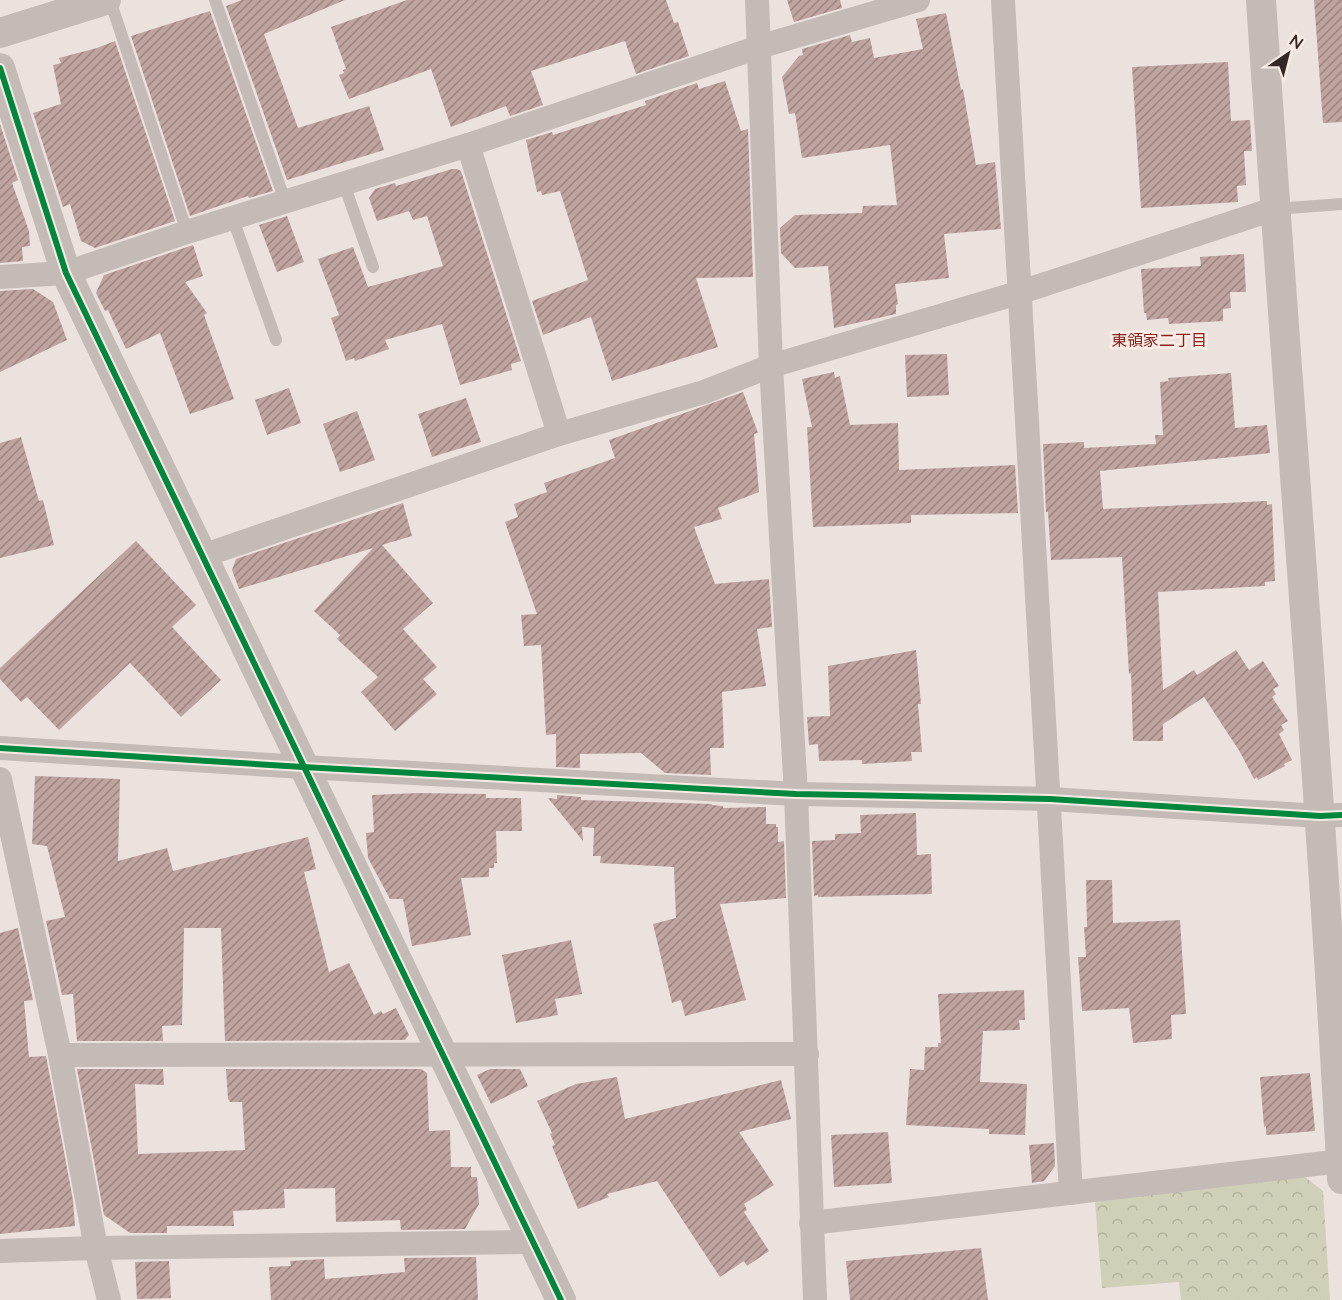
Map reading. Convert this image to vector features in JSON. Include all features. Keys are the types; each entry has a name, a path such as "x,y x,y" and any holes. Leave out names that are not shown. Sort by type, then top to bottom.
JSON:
{"street":[{"path":"0,33 108,0"},
{"path":"757,0 771,366 796,794 815,1300"},
{"path":"0,277 66,273 187,232 468,145 759,47 918,0"},
{"path":"1003,0 1071,1193"},
{"path":"811,1223 1071,1193 1342,1167 1331,815 1274,209 1261,0"},
{"path":"0,68 66,273 561,1300"},
{"path":"468,145 559,434"},
{"path":"202,556 559,434 704,392 771,366 1021,292 1274,209"},
{"path":"0,748 796,794 1050,799 1331,815"},
{"path":"0,779 60,1055 96,1248 109,1300"},
{"path":"60,1055 807,1054"},
{"path":"0,1251 533,1242"}],"lane":[{"path":"108,0 187,232"},
{"path":"215,0 285,201"},
{"path":"345,184 373,267"},
{"path":"1274,209 1342,204"},
{"path":"233,219 276,340"}],"green space":[{"path":"1301,1174 1323,1191 1330,1300 1181,1300 1179,1282 1102,1288 1095,1202"}],"building":[{"path":"242,0 345,0 264,34 298,128 369,106 384,150 287,180 226,6"},
{"path":"407,0 666,0 674,23 678,22 689,56 636,74 625,41 531,71 543,105 510,116 506,106 451,127 431,69 349,99 339,75 346,69 331,27"},
{"path":"787,0 840,0 842,8 794,22"},
{"path":"1314,0 1342,0 1342,122 1323,123"},
{"path":"210,11 273,191 249,198 248,196 190,216 131,36"},
{"path":"946,13 961,90 963,89 976,165 995,162 1001,229 944,234 949,278 895,284 898,304 896,314 834,328 828,266 795,268 781,253 780,228 795,215 862,213 863,206 897,205 890,145 802,158 795,113 789,114 782,77 799,56 803,55 802,49 850,35 852,42 870,38 874,58 923,49 916,19"},
{"path":"115,41 175,221 95,248 81,241 70,204 63,207 33,113 61,104 53,65 61,63 59,58"},
{"path":"1228,62 1231,121 1250,120 1252,151 1244,151 1246,185 1237,186 1238,202 1141,208 1132,67"},
{"path":"725,81 741,131 748,129 753,277 696,278 718,347 612,381 591,317 543,335 532,301 588,280 560,191 542,195 541,191 537,192 526,140 552,132 553,135 646,105 645,101 697,83 699,89"},
{"path":"0,124 18,180 12,183 29,231 30,246 22,247 23,261 0,263"},
{"path":"452,169 461,171 521,361 511,364 512,370 460,385 442,324 385,340 389,349 355,361 354,358 346,361 331,318 339,315 318,259 353,247 368,287 443,266 427,216 413,220 409,211 377,221 369,198 375,189 395,183 396,186"},
{"path":"287,216 304,262 277,272 259,225"},
{"path":"193,245 203,276 185,282 207,313 204,315 234,399 190,414 160,333 126,349 108,310 105,311 96,293 104,275"},
{"path":"1244,254 1246,292 1230,292 1231,308 1223,309 1223,321 1169,324 1168,318 1147,320 1146,313 1144,313 1141,269 1201,266 1200,257"},
{"path":"33,289 53,302 67,340 0,372 0,291"},
{"path":"947,354 949,395 907,397 905,355"},
{"path":"834,372 835,378 840,376 850,425 898,423 899,470 1015,465 1018,513 911,515 911,523 813,527 807,427 812,427 802,379"},
{"path":"1231,373 1235,428 1267,425 1270,453 1100,471 1103,509 1267,501 1267,505 1272,504 1275,581 1265,582 1265,586 1158,592 1163,690 1194,670 1197,675 1236,650 1249,670 1263,661 1279,686 1273,689 1276,694 1272,697 1288,721 1281,725 1284,730 1279,734 1292,760 1258,780 1257,777 1254,779 1240,752 1204,697 1163,724 1163,741 1133,741 1131,673 1129,674 1122,557 1051,560 1048,512 1046,512 1043,444 1084,442 1084,448 1156,444 1155,435 1163,435 1160,382 1169,381 1168,378"},
{"path":"289,388 301,423 267,435 255,400"},
{"path":"743,392 758,433 754,434 759,492 718,508 722,519 694,527 715,584 769,579 772,627 757,629 766,686 722,692 724,748 710,748 711,775 665,773 641,753 580,754 580,768 556,767 556,734 546,735 541,645 524,646 521,615 537,614 505,522 518,517 514,504 547,492 544,483 615,458 609,440"},
{"path":"466,398 481,442 432,457 418,414"},
{"path":"357,411 375,460 340,472 323,424"},
{"path":"21,437 39,501 43,500 54,545 0,558 0,443"},
{"path":"403,503 412,536 382,545 433,603 403,629 437,667 423,679 437,694 395,731 361,692 378,677 337,639 340,635 314,611 373,548 239,589 232,570 236,559"},
{"path":"136,541 196,605 172,627 221,680 181,717 130,663 59,730 27,697 21,702 0,679 0,668"},
{"path":"916,650 921,704 918,704 922,752 911,752 912,761 862,764 862,760 819,761 818,744 809,745 807,717 830,716 828,666"},
{"path":"35,776 120,779 118,861 167,848 173,871 308,837 316,869 304,872 329,972 349,963 374,1015 396,1008 409,1035 405,1040 225,1041 221,928 184,928 182,1025 162,1026 163,1041 77,1041 73,994 62,995 46,921 65,917 47,846 32,844"},
{"path":"486,794 486,798 521,798 522,831 496,831 497,863 494,863 494,868 489,868 489,877 461,878 471,935 412,946 403,899 390,899 368,858 366,833 374,832 372,795"},
{"path":"557,795 581,797 581,800 712,804 723,806 723,808 766,807 766,824 776,824 778,842 784,841 786,898 720,904 746,1000 685,1016 681,1000 672,1003 653,924 676,918 674,867 600,863 601,856 593,856 594,828 582,827 583,841 548,798 557,799"},
{"path":"916,813 917,855 931,854 932,894 814,896 812,841 835,840 835,834 861,833 860,815"},
{"path":"1086,880 1112,880 1113,923 1180,920 1186,1014 1171,1015 1172,1039 1133,1043 1129,1008 1082,1011 1078,957 1086,957 1084,927 1087,927"},
{"path":"18,928 33,1000 24,1001 29,1057 46,1056 73,1200 75,1226 0,1234 0,933"},
{"path":"571,940 582,994 555,999 558,1015 516,1023 502,955"},
{"path":"1024,990 1025,1020 1019,1020 1020,1030 983,1031 980,1082 1027,1084 1025,1135 989,1134 989,1129 906,1125 910,1069 924,1070 925,1047 938,1047 938,1043 941,1043 938,994"},
{"path":"77,1069 163,1069 164,1085 135,1084 138,1154 245,1150 242,1102 230,1102 228,1099 226,1069 421,1069 427,1073 429,1131 450,1130 451,1167 471,1167 471,1177 477,1177 479,1204 465,1229 401,1230 400,1220 336,1222 335,1188 284,1189 285,1208 233,1211 234,1226 167,1226 167,1233 130,1233 104,1215"},
{"path":"490,1069 520,1069 528,1086 491,1104 477,1075"},
{"path":"1310,1073 1315,1131 1266,1135 1260,1077"},
{"path":"617,1077 625,1119 781,1080 791,1119 739,1132 774,1185 744,1204 747,1210 744,1212 769,1251 747,1266 744,1261 720,1277 657,1181 607,1194 609,1197 578,1209 552,1146 555,1145 550,1134 552,1133 537,1101 576,1084"},
{"path":"888,1132 892,1183 834,1187 831,1135"},
{"path":"1054,1143 1055,1166 1044,1181 1032,1183 1029,1145"},
{"path":"981,1248 988,1300 850,1300 846,1261"},
{"path":"476,1257 478,1300 271,1300 269,1267 291,1266 290,1261 324,1259 325,1279 405,1272 404,1258"},
{"path":"169,1261 171,1298 137,1299 135,1262"}],"cycle path":[{"path":"0,68 66,273 561,1300"},
{"path":"0,748 796,794 1050,799 1320,816 1342,815"}],"district":[{"name":"東領家二丁目","path":"1159,339"}]}
